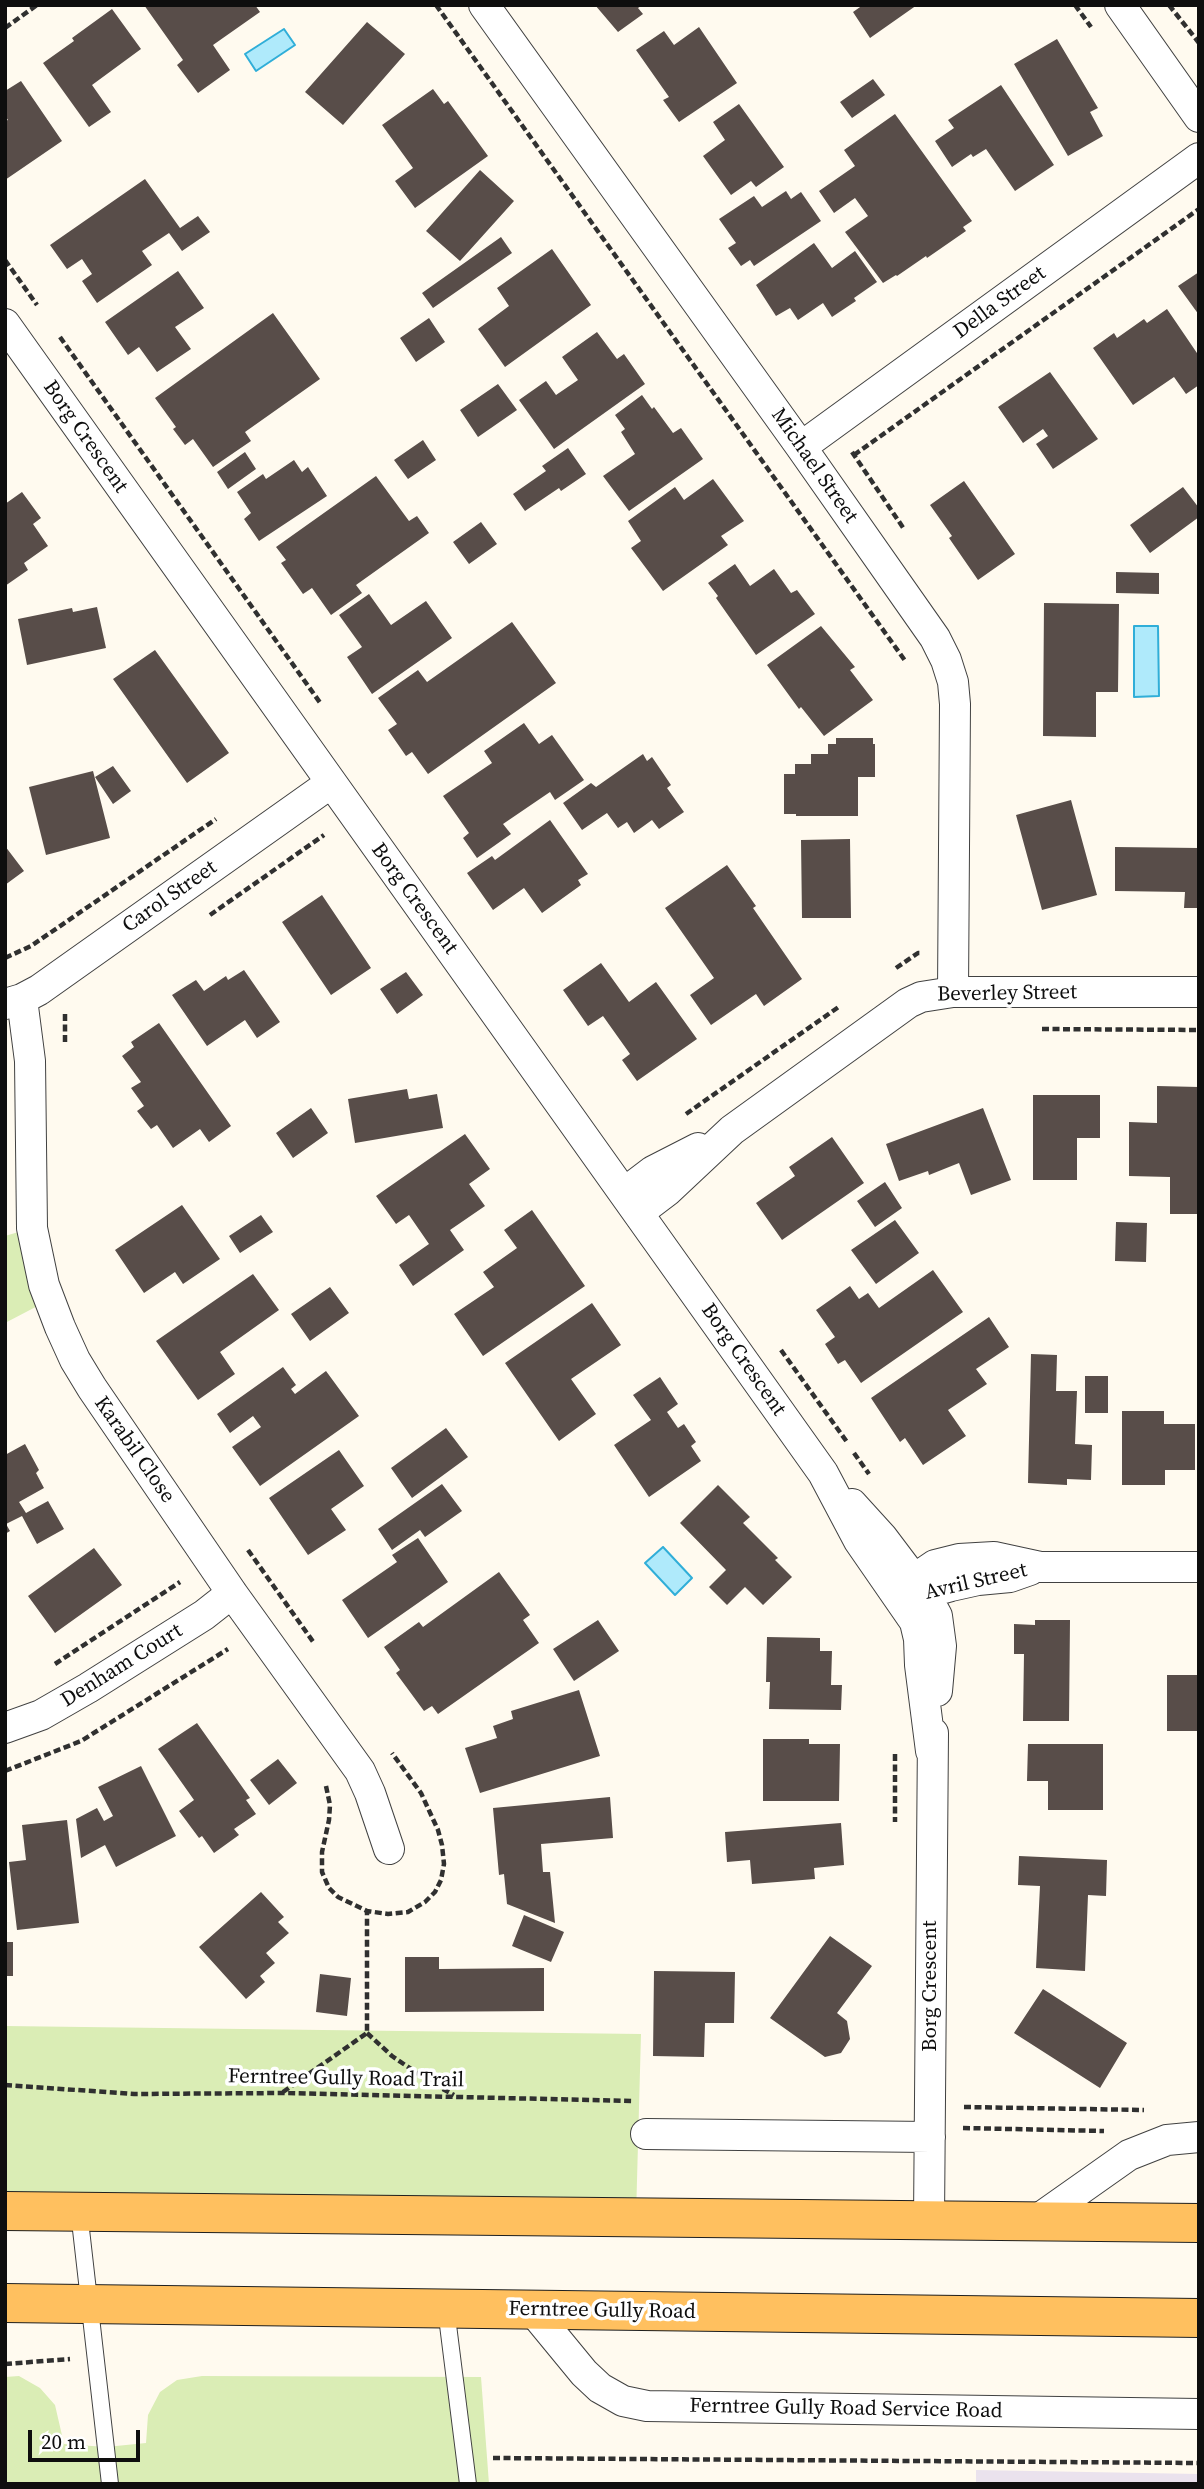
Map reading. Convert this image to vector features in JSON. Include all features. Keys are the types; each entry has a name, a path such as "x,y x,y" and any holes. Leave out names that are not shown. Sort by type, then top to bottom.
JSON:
{"main road":[{"path":"5,2211 1199,2223"},
{"name":"Ferntree Gully Road","path":"5,2303 1199,2318"}],"street":[{"name":"Michael Street","path":"484,5 935,638 950,670 955,704 953,992"},
{"path":"1120,5 1199,117"},
{"name":"Della Street","path":"801,447 1199,158"},
{"name":"Borg Crescent","path":"5,324 823,1473 859,1541 913,1591 931,1751 929,2220"},
{"name":"Carol Street","path":"13,1002 39,990 331,783"},
{"name":"Beverley Street","path":"631,1203 653,1171 732,1130 908,1003 921,997 953,992 1199,992"},
{"name":"Karabil Close","path":"13,1002 30,1060 32,1228 39,1267 49,1300 75,1360 232,1593 359,1771 370,1793 389,1849"},
{"name":"Avril Street","path":"913,1591 1010,1577 1040,1567 1199,1567"},
{"name":"Denham Court","path":"5,1728 41,1715 88,1688 204,1615 232,1593"},
{"path":"652,2134 930,2132"},
{"path":"1034,2222 1129,2155 1167,2140 1199,2137"},
{"name":"Ferntree Gully Road Service Road","path":"533,2311 600,2388 622,2402 647,2406 1199,2414"}],"lane":[{"path":"79,2212 110,2484"},
{"path":"446,2309 468,2484"}],"path":[{"path":"5,28 37,5"},
{"path":"436,5 911,669"},
{"path":"1170,5 1199,43"},
{"path":"854,455 1199,209"},
{"path":"5,958 31,946 224,813"},
{"path":"319,829 332,846"},
{"path":"918,940 918,953"},
{"path":"895,968 918,953 926,953"},
{"path":"682,1117 850,999"},
{"path":"1038,1029 1199,1030"},
{"path":"48,1669 180,1582"},
{"path":"5,1771 81,1741 229,1649"},
{"path":"895,1745 895,1827"},
{"path":"367,1911 367,2033 392,2056 430,2082 457,2096"},
{"path":"283,2093 367,2033"},
{"name":"Ferntree Gully Road Trail","path":"5,2085 134,2094 283,2093 624,2100 658,2105 652,2134"},
{"path":"956,2107 1156,2110"},
{"path":"930,2132 1105,2131"},
{"path":"5,2364 96,2356"},
{"path":"491,2458 1199,2463"}],"shaded area":[{"path":"976,2470 1199,2474 1199,2484 976,2484"}],"green space":[{"path":"32,1228 49,1300 5,1323 5,1236"},
{"path":"5,2026 641,2034 636,2217 5,2211"},
{"path":"19,2376 40,2388 55,2405 64,2444 106,2447 146,2443 148,2415 160,2392 177,2380 202,2376 481,2377 489,2484 5,2484 5,2377"}],"water":[{"path":"284,29 295,45 256,71 245,54"},
{"path":"1134,626 1158,626 1159,696 1134,697"},
{"path":"663,1547 692,1578 675,1595 645,1563"}],"building":[{"path":"144,5 255,5 260,12 213,45 230,70 198,93 177,65 183,60"},
{"path":"595,5 642,5 638,8 643,14 618,32"},
{"path":"863,5 917,5 870,38 853,12"},
{"path":"112,9 141,49 92,85 111,112 89,127 43,63"},
{"path":"367,22 405,54 343,125 305,92"},
{"path":"699,27 737,83 679,122 663,100 669,97 636,50 664,31 674,45"},
{"path":"1057,39 1098,108 1090,112 1103,136 1068,156 1014,64"},
{"path":"873,79 885,95 852,118 840,102"},
{"path":"21,81 62,141 5,180 5,121 8,120 5,116 5,91"},
{"path":"1001,85 1054,165 1015,191 986,149 973,157 971,154 952,167 935,141 954,128 948,120"},
{"path":"433,89 444,104 448,101 488,156 415,208 395,181 413,168 382,125"},
{"path":"739,104 784,167 756,187 751,181 731,195 703,156 725,140 713,122"},
{"path":"895,114 972,221 963,227 966,231 927,258 926,256 883,283 845,232 868,216 855,198 834,213 819,191 855,166 844,150"},
{"path":"480,170 514,201 460,261 426,231"},
{"path":"145,179 180,228 198,216 210,232 182,251 169,233 142,251 152,265 97,303 82,281 92,274 82,259 67,269 50,245"},
{"path":"786,191 791,199 801,192 821,221 754,266 750,260 741,266 728,248 736,243 719,219 754,196 762,207"},
{"path":"501,237 512,253 433,308 422,293"},
{"path":"814,243 832,268 855,251 877,282 854,298 856,301 832,317 823,303 798,320 790,308 776,316 756,285"},
{"path":"552,249 591,305 505,367 478,329 509,306 497,288"},
{"path":"178,271 204,308 175,327 191,349 157,372 139,347 128,355 105,322"},
{"path":"1199,272 1199,315 1178,286"},
{"path":"1167,309 1199,356 1199,385 1186,394 1174,377 1133,405 1093,348 1114,333 1117,338 1144,319 1147,323"},
{"path":"273,313 320,379 245,432 251,441 213,467 193,439 185,445 155,398"},
{"path":"429,318 445,342 416,362 400,338"},
{"path":"597,332 617,359 624,354 645,384 554,449 519,400 546,381 556,395 578,380 562,357"},
{"path":"1050,372 1098,439 1053,469 1036,444 1048,436 1043,429 1023,443 998,407"},
{"path":"498,384 517,410 478,437 460,410"},
{"path":"642,395 673,433 681,428 703,459 629,511 603,476 635,454 621,432 625,429 615,415"},
{"path":"423,440 436,460 408,479 394,460"},
{"path":"568,448 586,474 525,511 513,494 546,471 542,466"},
{"path":"245,452 256,469 228,489 217,472"},
{"path":"294,460 302,472 308,467 327,496 259,541 244,519 251,513 237,492 263,474 266,479"},
{"path":"376,476 409,521 417,516 429,533 356,585 362,593 331,615 312,588 303,594 281,563 286,560 276,547"},
{"path":"713,479 744,521 721,536 728,545 663,591 631,548 641,541 628,521 675,487 684,500"},
{"path":"964,481 1015,554 978,580 930,505"},
{"path":"1183,487 1199,508 1199,517 1150,553 1130,525"},
{"path":"22,492 41,518 33,524 48,546 24,563 28,570 5,586 5,504"},
{"path":"481,522 497,544 469,564 453,542"},
{"path":"735,564 750,586 774,569 791,593 797,590 815,614 756,655 708,583"},
{"path":"1116,572 1159,573 1159,594 1116,593"},
{"path":"369,594 391,625 426,601 452,638 372,694 347,657 362,647 339,615"},
{"path":"1044,603 1119,604 1118,692 1096,692 1096,737 1043,736"},
{"path":"97,607 106,648 27,665 18,619 72,608 73,612"},
{"path":"512,622 556,683 428,774 412,752 406,756 388,730 397,724 378,698 418,670 427,682"},
{"path":"821,626 855,667 850,670 873,700 824,736 801,707 799,709 767,665"},
{"path":"155,650 229,753 187,783 113,679"},
{"path":"524,723 539,744 552,735 584,780 555,800 550,792 503,824 511,834 477,858 463,838 469,833 443,796 492,763 484,751"},
{"path":"836,738 873,738 875,744 875,777 858,777 858,816 784,814 784,774 795,774 795,764 811,764 811,754 828,754 828,744 836,744"},
{"path":"643,754 647,761 652,757 671,785 667,788 684,812 659,829 652,820 634,833 627,822 618,828 607,813 582,830 563,803 591,783 596,787"},
{"path":"113,766 131,791 113,804 95,777"},
{"path":"93,771 110,838 46,855 29,787"},
{"path":"1071,800 1097,895 1042,910 1016,815"},
{"path":"550,820 588,874 578,880 581,885 542,913 524,888 493,910 467,873 492,856 495,860"},
{"path":"850,839 851,918 802,918 801,840"},
{"path":"5,846 24,871 5,885"},
{"path":"1115,847 1199,848 1199,908 1184,908 1185,892 1115,891"},
{"path":"727,865 802,979 764,1006 756,994 711,1025 690,995 714,978 665,908"},
{"path":"322,895 371,968 331,995 282,922"},
{"path":"601,963 629,1002 656,982 697,1039 637,1081 622,1060 630,1054 603,1016 588,1026 563,990"},
{"path":"244,970 280,1022 257,1038 245,1020 207,1046 172,995 196,980 204,991 226,976 228,980"},
{"path":"406,972 423,995 397,1014 380,989"},
{"path":"159,1023 231,1126 209,1142 200,1129 173,1148 157,1125 151,1129 137,1111 144,1106 131,1088 141,1082 122,1056 134,1047 131,1042"},
{"path":"1157,1086 1199,1087 1199,1214 1170,1214 1170,1177 1129,1176 1129,1122 1157,1123"},
{"path":"407,1089 409,1099 437,1094 443,1128 355,1143 348,1099"},
{"path":"1033,1095 1100,1095 1100,1138 1077,1138 1077,1180 1033,1180"},
{"path":"311,1108 328,1133 293,1158 276,1133"},
{"path":"983,1108 1011,1180 971,1195 959,1163 929,1175 928,1171 899,1181 886,1144"},
{"path":"465,1134 490,1169 469,1184 485,1206 450,1230 464,1250 413,1286 399,1265 429,1244 409,1215 396,1224 376,1196"},
{"path":"832,1137 864,1183 782,1240 756,1203 795,1176 789,1167"},
{"path":"885,1182 902,1208 875,1227 857,1201"},
{"path":"182,1205 220,1259 183,1284 175,1272 144,1293 115,1250"},
{"path":"532,1210 585,1286 483,1356 454,1314 494,1287 483,1272 517,1248 504,1230"},
{"path":"261,1215 273,1232 240,1253 229,1236"},
{"path":"895,1220 919,1253 876,1284 851,1250"},
{"path":"1116,1222 1147,1223 1146,1262 1115,1261"},
{"path":"933,1270 963,1312 861,1383 845,1360 838,1364 825,1344 835,1337 816,1310 850,1286 859,1299 868,1293 879,1308"},
{"path":"253,1274 279,1310 220,1352 235,1374 198,1400 156,1341"},
{"path":"330,1287 349,1313 310,1341 291,1314"},
{"path":"592,1303 621,1345 571,1379 596,1414 559,1441 505,1363"},
{"path":"989,1317 1009,1347 976,1369 987,1384 948,1410 966,1436 923,1465 905,1438 900,1442 871,1398"},
{"path":"1031,1354 1057,1355 1056,1391 1077,1391 1075,1444 1092,1445 1091,1480 1067,1479 1067,1485 1028,1483"},
{"path":"283,1367 296,1385 291,1389 295,1394 326,1371 359,1416 260,1486 232,1447 261,1427 253,1416 230,1433 217,1414"},
{"path":"1085,1376 1108,1376 1108,1413 1085,1413"},
{"path":"660,1377 678,1404 667,1412 678,1428 684,1424 696,1442 691,1446 701,1461 649,1497 614,1445 651,1420 633,1395"},
{"path":"1122,1411 1164,1411 1164,1424 1195,1424 1195,1470 1165,1470 1165,1485 1122,1485"},
{"path":"446,1428 468,1457 412,1498 391,1468"},
{"path":"25,1444 39,1470 36,1473 44,1488 19,1502 26,1513 48,1501 64,1529 37,1544 22,1516 6,1524 10,1531 5,1534 5,1455"},
{"path":"339,1450 364,1486 331,1509 346,1530 308,1555 269,1498"},
{"path":"442,1484 462,1511 425,1537 420,1530 392,1550 378,1529"},
{"path":"718,1485 750,1517 743,1523 778,1558 775,1560 792,1577 763,1605 745,1587 727,1605 709,1587 726,1570 680,1523"},
{"path":"418,1538 448,1582 368,1638 342,1600 397,1562 392,1555"},
{"path":"94,1548 122,1585 55,1633 28,1596"},
{"path":"499,1572 530,1615 523,1620 539,1643 438,1714 432,1706 424,1711 396,1673 400,1670 384,1647 419,1622 423,1627"},
{"path":"598,1620 619,1651 574,1681 553,1649"},
{"path":"1035,1620 1070,1620 1069,1721 1023,1721 1024,1654 1014,1654 1014,1624 1035,1625"},
{"path":"767,1637 820,1638 820,1651 832,1651 831,1685 842,1685 841,1710 769,1709 770,1682 766,1682"},
{"path":"1167,1675 1199,1675 1199,1731 1167,1731"},
{"path":"579,1690 600,1756 480,1793 465,1748 497,1738 493,1726 513,1719 511,1711"},
{"path":"197,1723 250,1798 246,1800 256,1814 234,1829 239,1835 214,1853 179,1811 194,1800 158,1749"},
{"path":"763,1739 809,1739 809,1744 840,1744 839,1801 763,1801"},
{"path":"1028,1744 1103,1744 1103,1810 1048,1810 1048,1781 1027,1781"},
{"path":"278,1759 297,1783 269,1805 250,1780"},
{"path":"141,1766 176,1836 116,1867 105,1845 81,1858 76,1819 97,1808 104,1821 113,1816 98,1787"},
{"path":"610,1797 613,1838 541,1844 543,1872 550,1872 555,1923 507,1904 504,1874 499,1875 493,1808"},
{"path":"67,1820 79,1923 17,1930 9,1862 26,1860 22,1825"},
{"path":"841,1823 844,1865 814,1868 815,1879 752,1884 750,1860 727,1862 725,1832"},
{"path":"1019,1856 1107,1860 1106,1896 1088,1895 1085,1971 1036,1968 1040,1886 1018,1885"},
{"path":"261,1892 284,1917 278,1922 289,1933 266,1953 275,1963 260,1976 265,1982 246,1999 199,1947"},
{"path":"524,1915 564,1932 551,1962 512,1946"},
{"path":"830,1936 872,1966 837,2013 847,2021 850,2039 841,2053 825,2057 770,2018"},
{"path":"5,1942 13,1942 13,1976 5,1976"},
{"path":"405,1957 439,1957 439,1969 544,1968 544,2011 405,2012"},
{"path":"654,1971 735,1972 734,2023 705,2023 704,2057 653,2056"},
{"path":"320,1974 351,1978 347,2016 316,2012"},
{"path":"1043,1989 1127,2043 1100,2088 1014,2033"}]}
